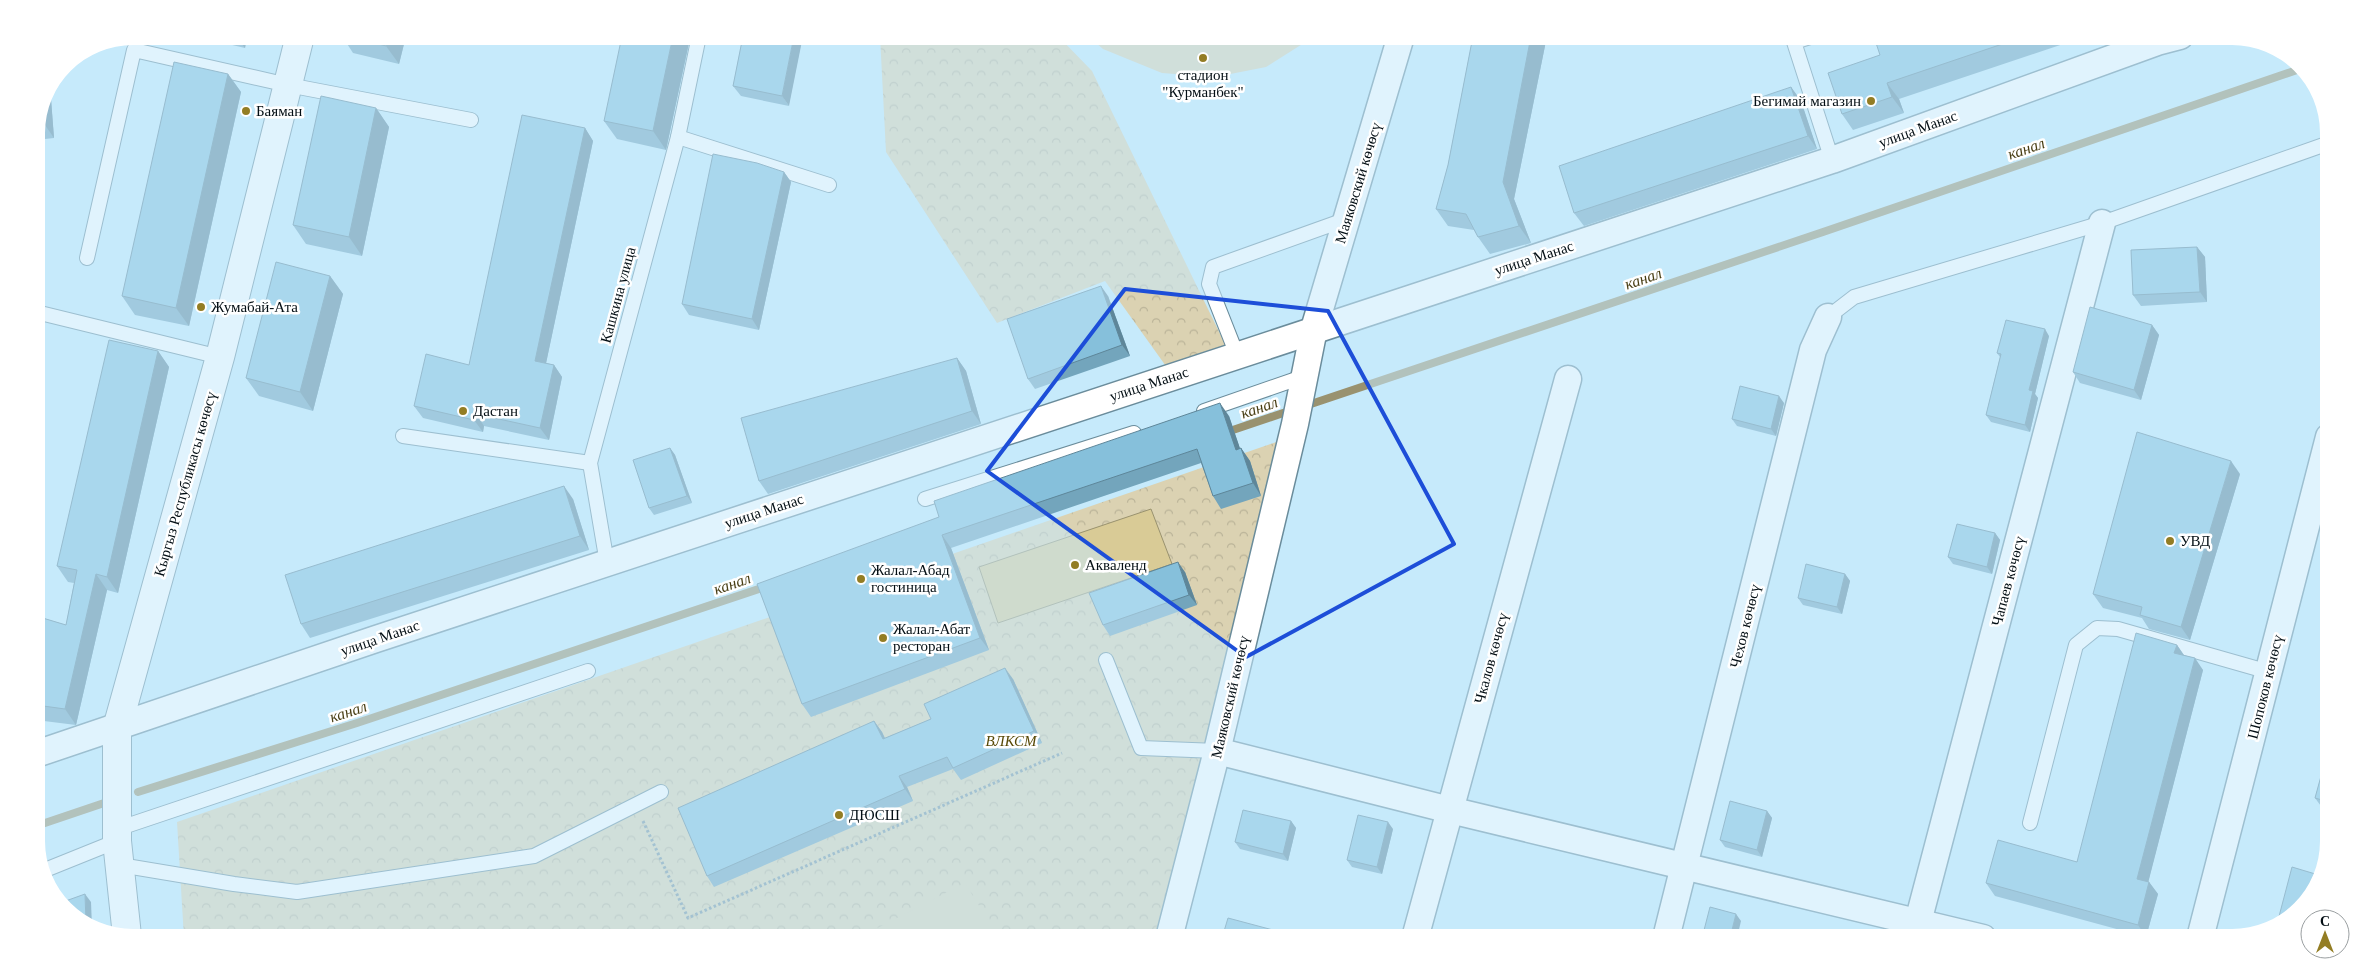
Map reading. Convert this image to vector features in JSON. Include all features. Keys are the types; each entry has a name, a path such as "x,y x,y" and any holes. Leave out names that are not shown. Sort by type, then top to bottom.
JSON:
{"main road":[{"name":"Кыргыз Республикасы көчөсү","path":"126,929 118,845 117,728 220,358 298,45"}],"street":[{"name":"Маяковский көчөсү","path":"1170,929 1217,751 1295,424 1314,329 1399,45"},
{"name":"улица Манас","path":"45,751 1314,329 1832,160 2145,45"},
{"name":"Чапаев көчөсү","path":"1916,929 2102,223"},
{"name":"Чехов көчөсү","path":"1669,929 1686,867 1813,350 1828,317"},
{"name":"Чкалов көчөсү","path":"1417,929 1568,379"},
{"name":"Шопоков көчөсү","path":"2202,929 2320,472"},
{"path":"1217,751 1686,867 1912,929"}],"lane":[{"name":"Кашкина улица","path":"607,563 590,463 678,137 697,45"},
{"path":"1795,45 1832,160"},
{"path":"87,258 134,50 288,85 471,120"},
{"path":"678,137 829,185"},
{"path":"1828,317 1854,297 2102,223 2320,146"},
{"path":"1237,355 1209,284 1213,267 1347,219"},
{"path":"45,314 220,358"},
{"path":"1191,415 1305,379"},
{"path":"925,499 1143,430"},
{"path":"403,436 590,463"},
{"path":"2030,823 2076,645 2098,628 2118,629 2268,672"},
{"path":"1106,660 1141,748 1217,751"},
{"path":"50,868 118,845 588,671"},
{"path":"118,845 234,884 297,892 534,856 661,792"}],"path":[{"path":"636,805 688,918 1062,753"}],"highlighted area":[{"path":"1125,289 1328,311 1454,544 1246,657 987,471"}],"green space":[{"path":"880,45 1067,45 1092,71 1227,348 1168,369 1105,281 997,323 886,152"},
{"name":"стадион \"Курманбек\"","path":"1098,45 1301,45 1266,67 1215,77 1162,73 1103,49"},
{"name":"ВЛКСМ","path":"1282,440 1166,929 183,929 177,822"},
{"path":"965,883 993,929 876,929"}],"shaded area":[{"name":"Акваленд","path":"1151,509 1172,564 998,623 979,567"}],"building":[{"path":"620,45 671,45 653,131 604,121"},
{"path":"741,45 792,45 782,96 733,86"},
{"path":"1471,45 1529,45 1503,182 1519,226 1478,237 1466,214 1436,209 1448,165"},
{"path":"1877,45 1999,45 1887,83 1892,97 1842,114 1828,73 1880,55"},
{"path":"174,62 228,74 176,308 122,296"},
{"path":"1791,87 1808,136 1574,213 1559,166"},
{"path":"321,96 376,108 349,237 293,225"},
{"path":"522,115 585,128 535,361 554,365 540,428 476,414 474,420 414,406 426,354 469,365"},
{"path":"713,154 757,163 784,172 752,319 682,304"},
{"path":"2197,247 2200,292 2133,295 2131,250"},
{"path":"276,262 330,276 300,392 246,378"},
{"path":"1101,286 1122,345 1028,379 1007,319"},
{"path":"2090,307 2152,325 2134,390 2073,372"},
{"path":"2006,320 2045,329 2029,390 2033,391 2025,425 1986,415 2001,354 1997,353"},
{"path":"109,340 158,351 107,577 96,574 65,709 45,706 45,619 66,625 77,570 57,566"},
{"path":"957,358 972,411 759,481 741,418"},
{"path":"1740,386 1779,396 1771,429 1732,419"},
{"path":"1220,403 1236,450 1241,448 1253,483 1213,496 1197,449 942,535 980,638 802,704 757,584 939,517 934,501"},
{"name":"УВД","path":"2137,432 2231,461 2181,627 2140,615 2142,607 2093,594"},
{"path":"670,448 687,496 649,508 633,460"},
{"path":"564,486 580,536 301,624 285,575"},
{"path":"1957,524 1995,533 1987,567 1948,557"},
{"path":"1178,562 1189,595 1103,625 1089,593"},
{"path":"1806,564 1845,574 1837,607 1798,598"},
{"path":"2136,633 2177,645 2174,653 2195,658 2137,879 2149,882 2138,925 1986,883 1998,840 2077,862"},
{"path":"1005,668 1034,731 953,768 947,757 899,776 905,789 707,876 678,808 874,721 883,739 931,719 924,704"},
{"path":"2320,780 2320,799 2315,798"},
{"path":"1730,801 1767,811 1757,850 1720,840"},
{"path":"1243,810 1291,821 1283,854 1235,842"},
{"path":"1358,815 1388,822 1377,867 1347,860"},
{"path":"2292,867 2313,873 2298,899 2279,915"},
{"path":"85,894 86,915 80,911 68,900"},
{"path":"1710,907 1736,914 1732,929 1704,929"},
{"path":"1228,918 1269,929 1225,929"}],"waterway":[{"name":"канал","path":"1305,406 2294,71"},
{"name":"канал","path":"1224,433 1292,410"},
{"name":"канал","path":"138,792 357,723 768,586"},
{"name":"канал","path":"45,823 110,801"}],"place":[{"name":"стадион \"Курманбек\"","path":"1203,58"},
{"name":"Бегимай магазин","path":"1871,101"},
{"name":"Баяман","path":"246,111"},
{"name":"Жумабай-Ата","path":"201,307"},
{"name":"Дастан","path":"463,411"},
{"name":"УВД","path":"2170,541"},
{"name":"Акваленд","path":"1075,565"},
{"name":"Жалал-Абад гостиница","path":"861,579"},
{"name":"Жалал-Абат ресторан","path":"883,638"},
{"name":"ДЮСШ","path":"839,815"}]}
